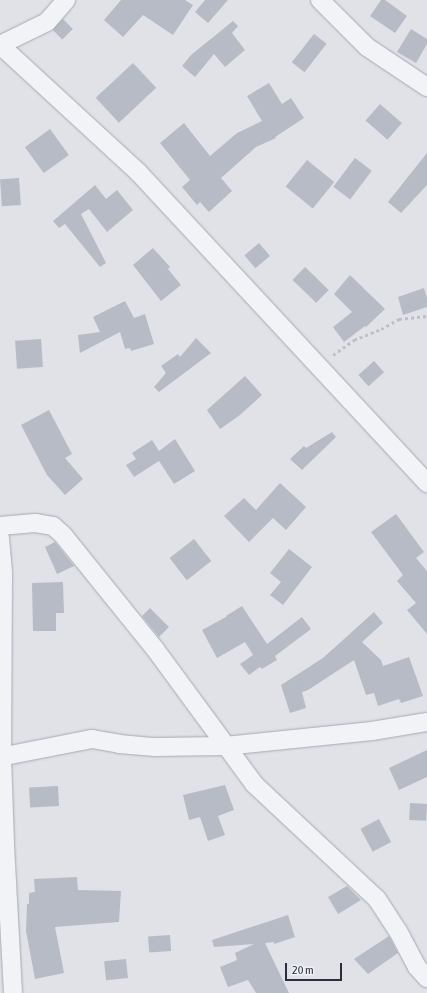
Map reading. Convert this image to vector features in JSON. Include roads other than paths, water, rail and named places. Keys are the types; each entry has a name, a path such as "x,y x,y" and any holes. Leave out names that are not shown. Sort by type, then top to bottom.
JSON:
{"street":[{"path":"66,0 47,22 0,45 138,172 427,483"},
{"path":"320,0 367,47 427,87"},
{"path":"0,526 35,523 53,526 155,649 254,784 377,899 398,931 417,967 427,978"},
{"path":"0,538 3,573 1,757 13,993"},
{"path":"1,757 92,739 119,744 154,747 225,746 364,732 427,722"}]}
